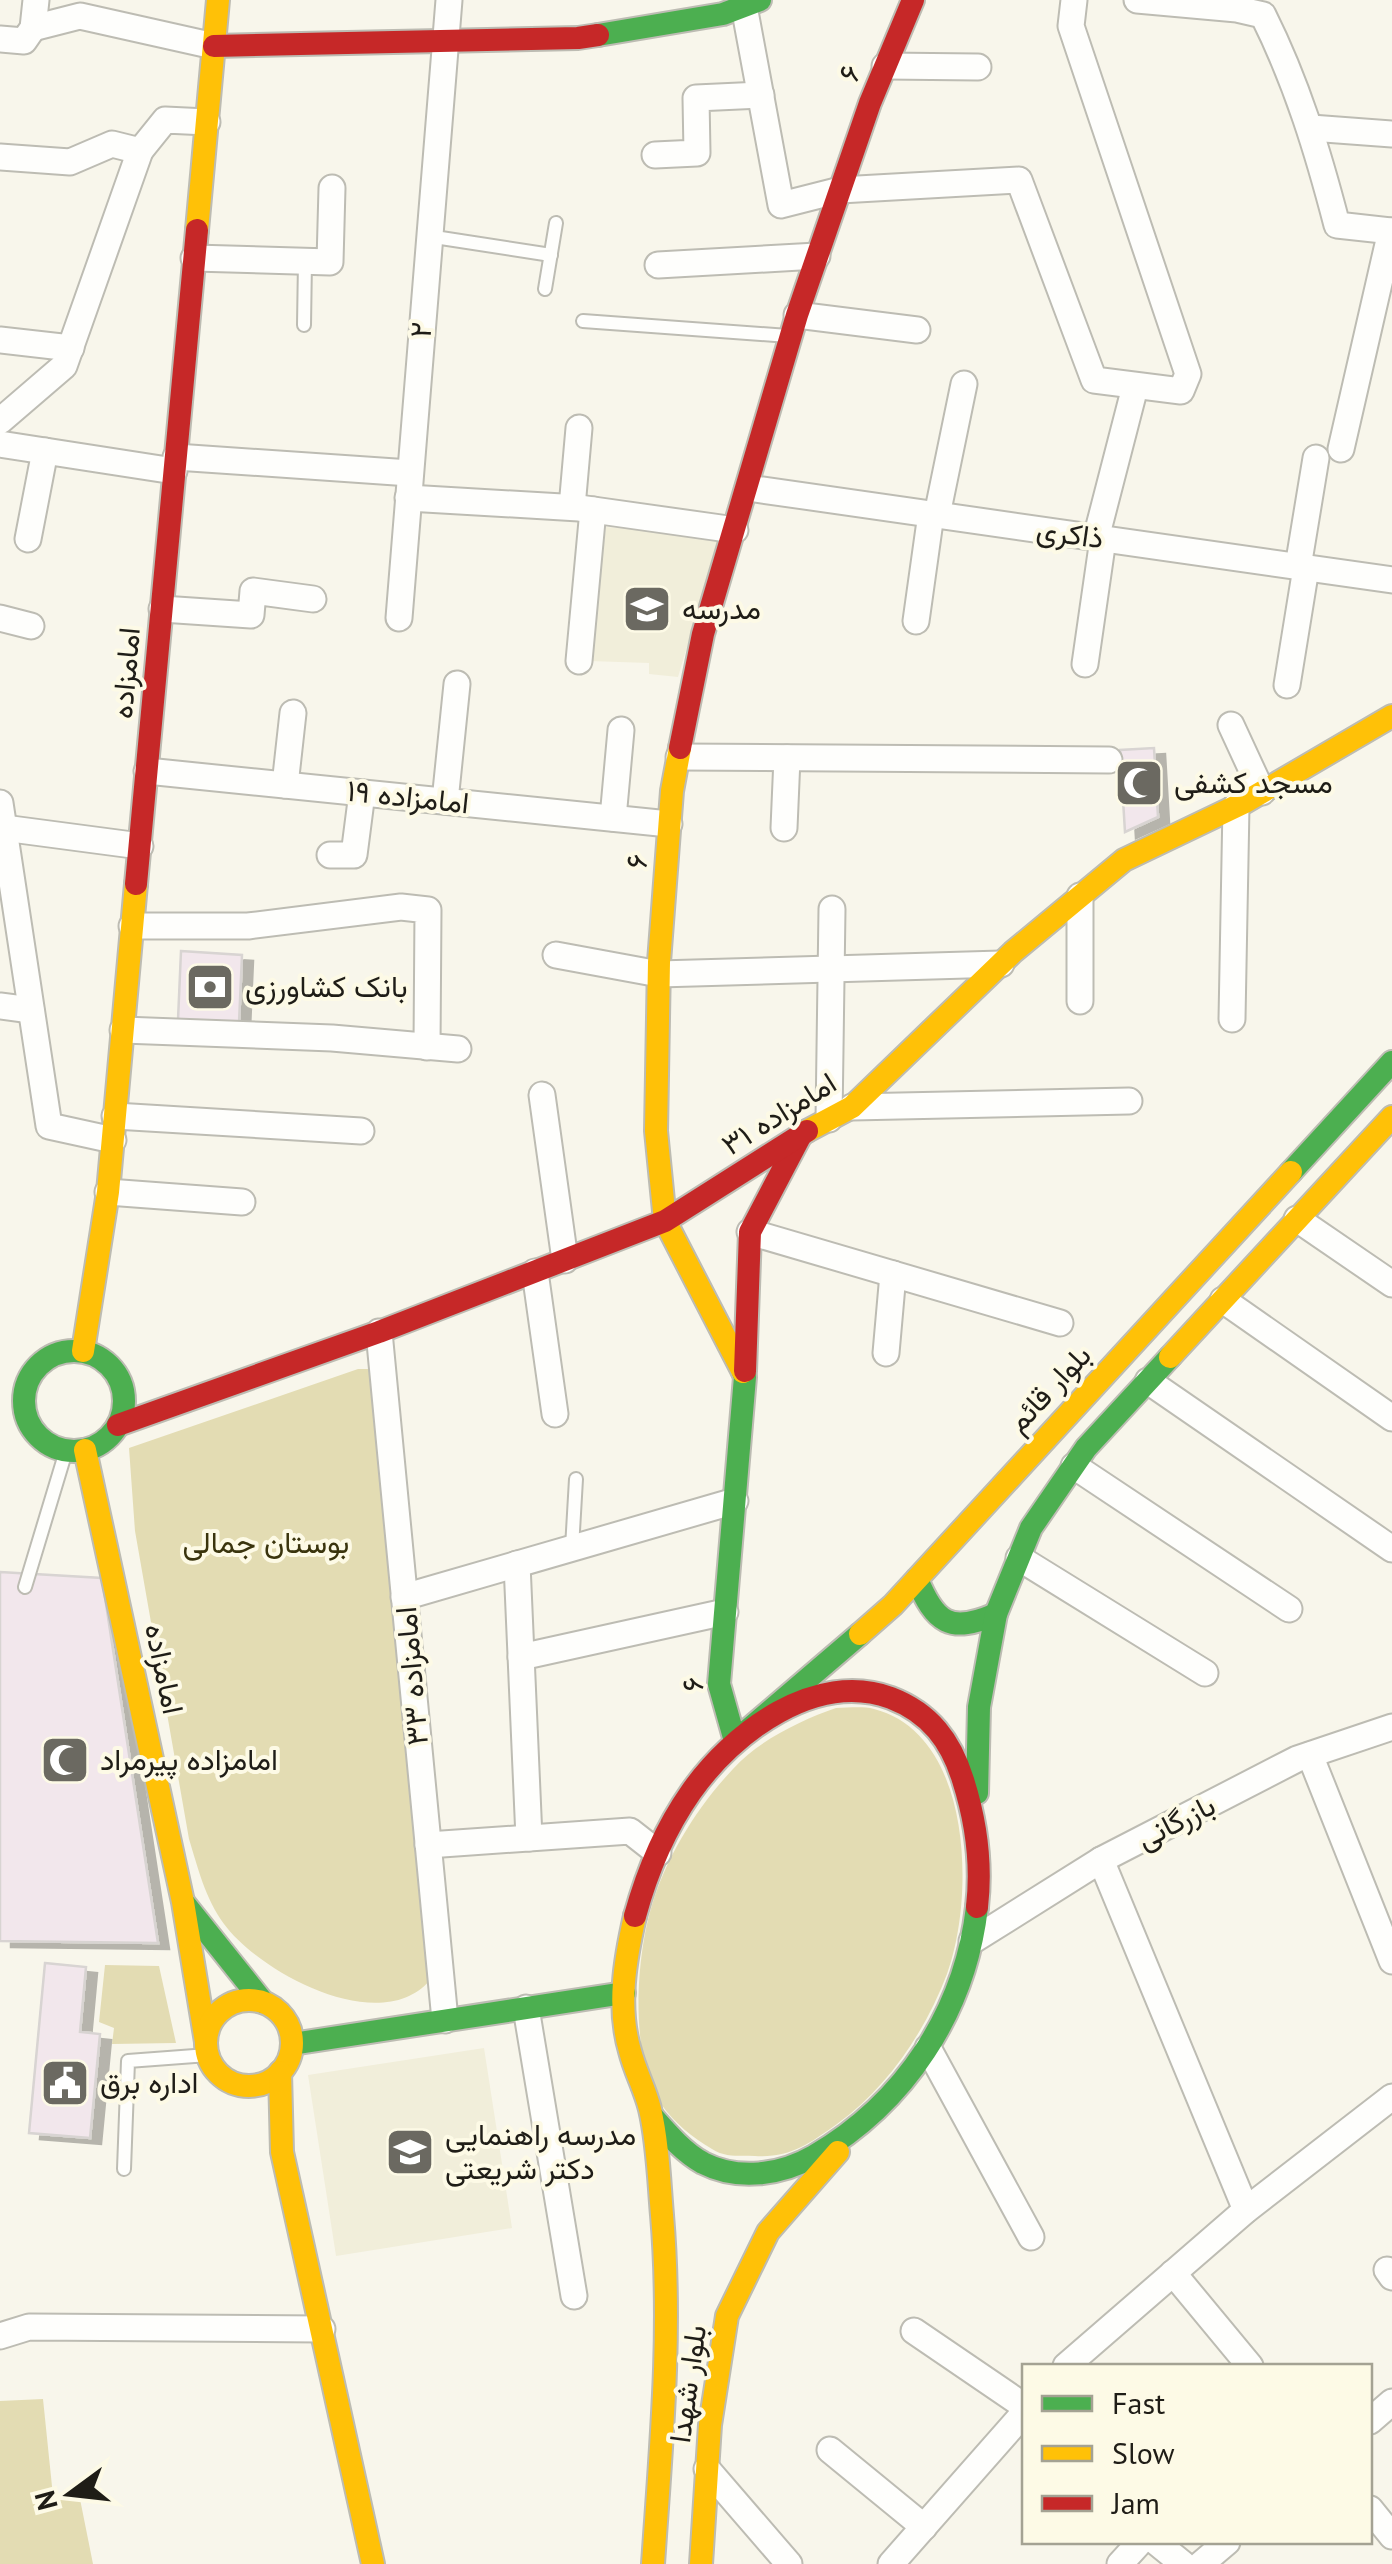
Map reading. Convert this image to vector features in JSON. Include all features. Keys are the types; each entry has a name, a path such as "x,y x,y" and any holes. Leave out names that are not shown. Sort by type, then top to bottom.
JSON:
{"main road":[{"name":"امامزاده","path":"83,1351 108,1192 218,0"},
{"name":"۶","path":"735,1742 718,1684 745,1377 665,1221 656,1131 659,974 670,824 703,634 817,256 885,66 913,0"},
{"path":"214,46 578,38 737,5"},
{"name":"امامزاده ۳۱","path":"118,1425 379,1332 665,1221 852,1106 1000,964 1124,860 1236,806 1392,716"},
{"name":"بلوار قائم","path":"735,1742 893,1606 1392,1062"},
{"path":"976,1819 952,1747 926,1719 893,1696 854,1689 815,1693 735,1742 702,1776 670,1823 632,1921 624,1992 628,2044 652,2116 679,2144 711,2166 750,2172 789,2169 855,2133 902,2087 928,2048 972,1941 980,1884 976,1819 979,1707 996,1614 1031,1528 1086,1448 1297,1219 1382,1146 1392,1117"},
{"path":"745,1377 750,1232 801,1134"},
{"path":"83,1351 111,1366 124,1394 118,1425 104,1441 76,1450 40,1438 31,1427 24,1400 26,1385 42,1361 55,1354 83,1351"},
{"path":"0,1384 24,1400"},
{"name":"امامزاده","path":"76,1450 183,1902 207,2048"},
{"path":"917,1579 930,1608 956,1627 976,1624 996,1614"},
{"path":"183,1902 263,2002 284,2018 292,2044 290,2057 280,2072 262,2084 235,2083 223,2077 207,2048 215,2016 236,2001 263,2002"},
{"path":"292,2044 624,1992"},
{"path":"280,2072 282,2152 322,2329 366,2562"},
{"path":"235,2083 282,2152"},
{"name":"بلوار شهدا","path":"652,2116 668,2318 653,2564"},
{"name":"بلوار شهدا","path":"701,2564 710,2425 727,2316 768,2232 855,2133"}],"street":[{"path":"0,39 24,41 33,28 36,0"},
{"name":"۲","path":"399,618 448,0"},
{"path":"737,5 782,205 840,190 1019,180 1094,380 1181,391 1188,374 1071,26 1074,0"},
{"path":"1137,0 1263,15 1311,128 1337,225 1392,232 1329,454 1302,567 1287,685"},
{"path":"33,28 80,16 214,46"},
{"path":"885,66 978,67"},
{"path":"655,155 696,153 696,98 760,96"},
{"path":"0,421 64,366 140,150 164,120 207,122"},
{"path":"1311,128 1392,134"},
{"path":"0,157 70,162 112,144 140,150"},
{"path":"194,258 330,262 332,188"},
{"path":"658,265 817,256"},
{"path":"794,326 918,330"},
{"path":"0,340 70,348"},
{"path":"916,620 934,514 964,384"},
{"path":"1085,664 1099,538 1129,386"},
{"path":"578,660 582,508 579,428"},
{"path":"0,444 409,486 735,530"},
{"path":"28,540 45,451"},
{"name":"ذاکری","path":"748,488 1392,580"},
{"path":"162,610 252,616 253,591 313,599"},
{"path":"0,618 32,626"},
{"path":"445,801 456,684"},
{"path":"285,785 293,713"},
{"path":"1230,725 1262,792"},
{"path":"613,818 621,730"},
{"path":"679,758 1109,760"},
{"path":"784,828 787,758"},
{"name":"امامزاده ۱۹","path":"147,770 670,824"},
{"path":"330,855 354,854 362,792"},
{"path":"1232,1019 1236,806"},
{"path":"140,846 2,816 49,1126 362,1131"},
{"path":"1080,896 1080,1000"},
{"path":"132,926 248,926 401,907 428,910 427,1046"},
{"path":"829,1119 832,909"},
{"path":"556,956 659,974 1000,964"},
{"path":"0,1006 31,1010"},
{"path":"123,1030 332,1038 458,1049"},
{"path":"542,1095 565,1260"},
{"path":"852,1106 1129,1101"},
{"path":"108,1192 242,1202"},
{"path":"1297,1219 1392,1284"},
{"path":"750,1232 1060,1323"},
{"path":"536,1272 555,1414"},
{"path":"886,1353 893,1274"},
{"path":"1222,1300 1392,1418"},
{"name":"امامزاده ۳۳","path":"379,1332 444,2020"},
{"path":"1148,1382 1392,1548"},
{"path":"1074,1466 1288,1609"},
{"path":"404,1597 735,1501"},
{"path":"1019,1558 1206,1673"},
{"path":"517,1564 529,1838"},
{"path":"521,1657 725,1612"},
{"name":"بازرگانی","path":"972,1941 1101,1860 1310,1755 1392,1727"},
{"path":"1310,1755 1392,1958"},
{"path":"428,1846 630,1831 658,1852"},
{"path":"1101,1860 1246,2210"},
{"path":"526,2008 574,2296"},
{"path":"928,2048 1031,2237"},
{"path":"1068,2364 1246,2210 1392,2097"},
{"path":"1173,2273 1248,2364"},
{"path":"0,2336 30,2327 322,2329"},
{"path":"914,2330 1022,2409"},
{"path":"1372,2419 1392,2402"},
{"path":"891,2564 1022,2412"},
{"path":"830,2450 924,2527"},
{"path":"707,2469 789,2564"},
{"path":"1372,2511 1392,2536"},
{"path":"1120,2564 1138,2544"},
{"path":"1158,2544 1183,2564"},
{"path":"1201,2564 1225,2544"}],"lane":[{"path":"545,288 556,223"},
{"path":"428,236 551,255"},
{"path":"304,324 305,261"},
{"path":"583,321 794,326"},
{"path":"26,1586 76,1450"},
{"path":"572,1548 576,1479"},
{"path":"124,2169 128,2061 207,2048"}],"shaded area":[{"name":"مدرسه","path":"606,527 702,534 718,542 678,677 649,674 649,663 589,661"},
{"name":"مدرسه راهنمایی دکتر شریعتی","path":"484,2048 512,2228 336,2256 308,2075"}],"green space":[{"name":"بوستان جمالی","path":"358,1369 379,1369 430,1980 409,1996 382,2003 353,2001 322,1992 264,1962 224,1924 207,1893 189,1839 135,1531 129,1448"},
{"path":"836,1708 874,1709 907,1724 931,1750 948,1784 958,1822 962,1863 956,1942 938,1996 916,2037 888,2076 855,2110 817,2138 789,2152 767,2156 722,2154 678,2124 651,2084 638,2006 646,1927 658,1886 675,1850 720,1783 767,1741"},
{"path":"105,1965 159,1966 176,2043 112,2044 114,2028 99,2022"},
{"path":"43,2399 53,2496 79,2494 93,2564 0,2564 0,2401"}],"building":[{"name":"مسجد کشفی","path":"1154,748 1158,817 1125,832 1120,750"},
{"name":"بانک کشاورزی","path":"181,951 242,955 239,1023 178,1020"},
{"name":"امامزاده پیرمراد","path":"0,1572 102,1578 158,1943 0,1941"},
{"name":"اداره برق","path":"45,1963 86,1967 80,2032 100,2034 90,2138 29,2133"}],"traffic: fast":[{"path":"598,35 723,14 760,0"},
{"path":"1291,1172 1392,1062"},
{"path":"74,1351 93,1355 109,1366 120,1382 124,1401 120,1420 109,1436 93,1447 74,1451 55,1447 39,1436 28,1420 24,1401 28,1382 39,1366 55,1355 74,1351"},
{"path":"977,1793 979,1707 996,1614 1031,1528 1086,1448 1170,1357"},
{"path":"743,1372 719,1684 735,1741 860,1634"},
{"path":"917,1579 930,1606 946,1620 967,1623 996,1614"},
{"path":"184,1903 263,2002"},
{"path":"652,2116 696,2159 716,2169 759,2173 788,2168 814,2156 876,2110 925,2051 959,1983 977,1907"},
{"path":"292,2044 624,1993"}],"traffic: slow":[{"path":"197,230 218,0"},
{"path":"807,1131 852,1107 1013,952 1124,860 1245,802 1392,716"},
{"path":"680,748 672,791 659,962 656,1131 665,1221 743,1372"},
{"path":"83,1351 108,1192 136,884"},
{"path":"1170,1357 1392,1117"},
{"path":"860,1634 893,1605 1291,1172"},
{"path":"85,1450 183,1902 206,2042"},
{"path":"635,1916 626,1966 624,2018 630,2051 653,2122 665,2259 664,2390 653,2564"},
{"path":"249,2000 279,2013 292,2043 279,2073 249,2086 219,2073 206,2043 219,2013 249,2000"},
{"path":"280,2072 282,2152 373,2564"},
{"path":"701,2564 710,2425 727,2316 768,2232 838,2152"}],"traffic: jam":[{"path":"680,748 703,634 797,315 870,103 913,0"},
{"path":"214,46 598,35"},
{"path":"136,884 197,230"},
{"path":"118,1425 379,1332 665,1221 807,1131"},
{"path":"745,1371 750,1232 801,1135"},
{"path":"635,1916 665,1836 709,1770 729,1748 779,1712 834,1692 863,1692 905,1704 928,1720 945,1741 963,1780 974,1827 979,1875 977,1907"}],"place":[{"name":"مدرسه","path":"647,609"},
{"name":"مسجد کشفی","path":"1139,783"},
{"name":"بانک کشاورزی","path":"210,987"},
{"name":"امامزاده پیرمراد","path":"65,1760"},
{"name":"اداره برق","path":"65,2083"},
{"name":"مدرسه راهنمایی دکتر شریعتی","path":"410,2152"}]}
